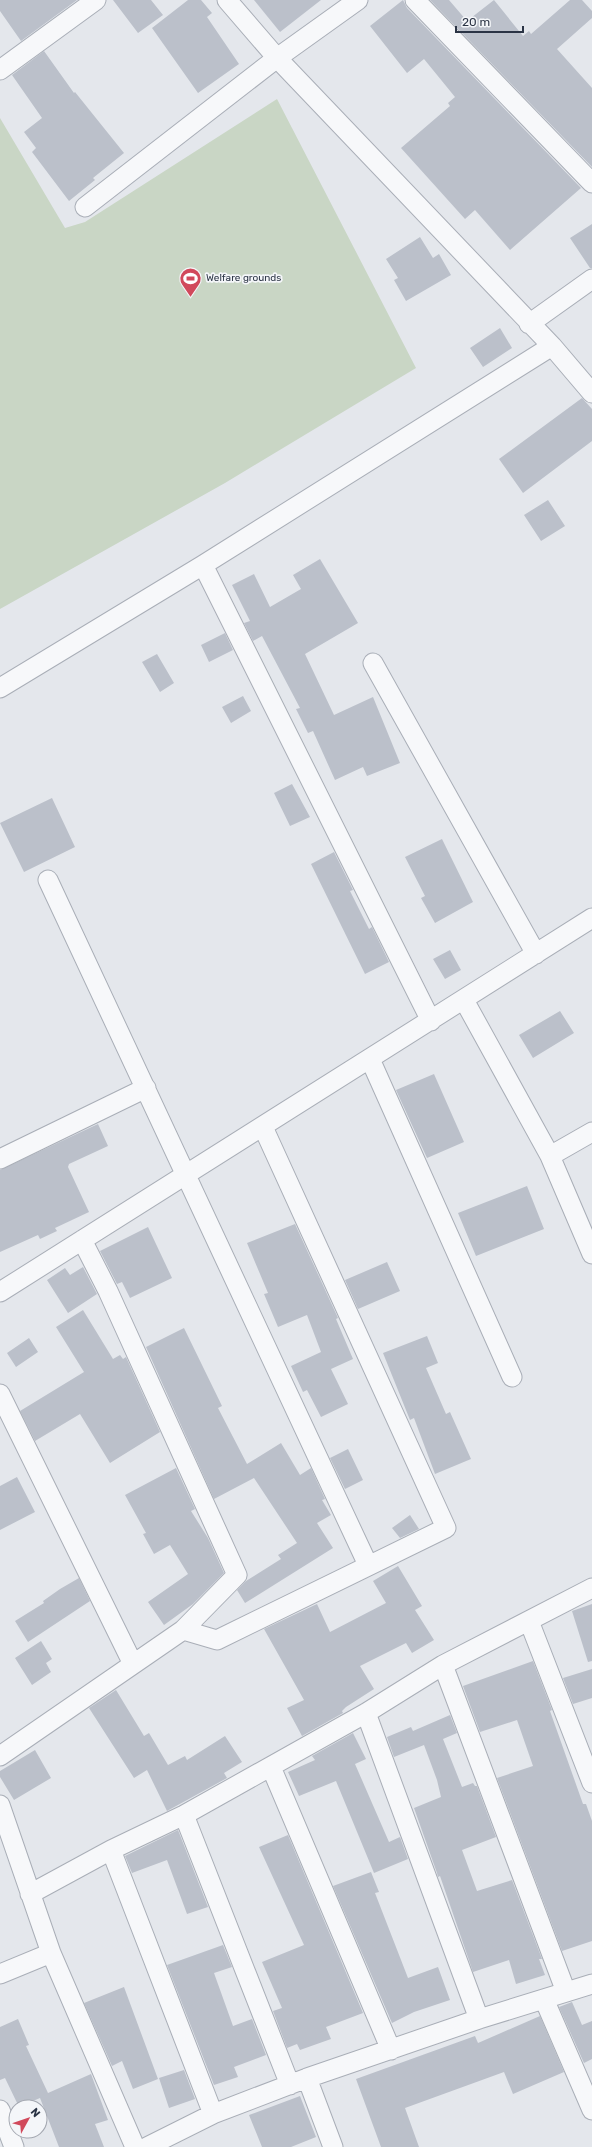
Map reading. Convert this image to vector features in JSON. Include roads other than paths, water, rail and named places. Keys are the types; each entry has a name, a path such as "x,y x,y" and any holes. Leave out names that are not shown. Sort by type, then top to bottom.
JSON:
{"street":[{"path":"0,70 96,0"},
{"path":"227,0 277,58 552,346 592,393"},
{"path":"85,207 277,58 358,0"},
{"path":"415,0 592,183"},
{"path":"530,324 592,279"},
{"path":"0,688 202,566 552,346"},
{"path":"202,566 431,1021"},
{"path":"373,663 536,954"},
{"path":"48,880 187,1174 368,1565"},
{"path":"0,1292 592,918"},
{"path":"464,1000 550,1156 592,1254"},
{"path":"370,1059 512,1377"},
{"path":"0,1159 146,1088"},
{"path":"183,1630 217,1640 446,1528 263,1127"},
{"path":"550,1156 592,1132"},
{"path":"0,1756 183,1630 237,1575 108,1291 82,1240"},
{"path":"0,1394 133,1664"},
{"path":"30,1894 111,1850 184,1815 366,1713 443,1665 592,1588"},
{"path":"529,1621 592,1783"},
{"path":"443,1665 566,1992"},
{"path":"366,1713 479,2019"},
{"path":"271,1767 391,2050"},
{"path":"0,1805 51,1953 135,2147"},
{"path":"184,1815 290,2085"},
{"path":"111,1850 213,2114"},
{"path":"0,1974 51,1953"},
{"path":"147,2147 213,2114 307,2078 479,2019 592,1984"},
{"path":"544,1999 592,2110"},
{"path":"307,2078 333,2147"},
{"path":"0,2110 14,2147"}],"place":[{"name":"Welfare grounds","path":"190,298"}]}
